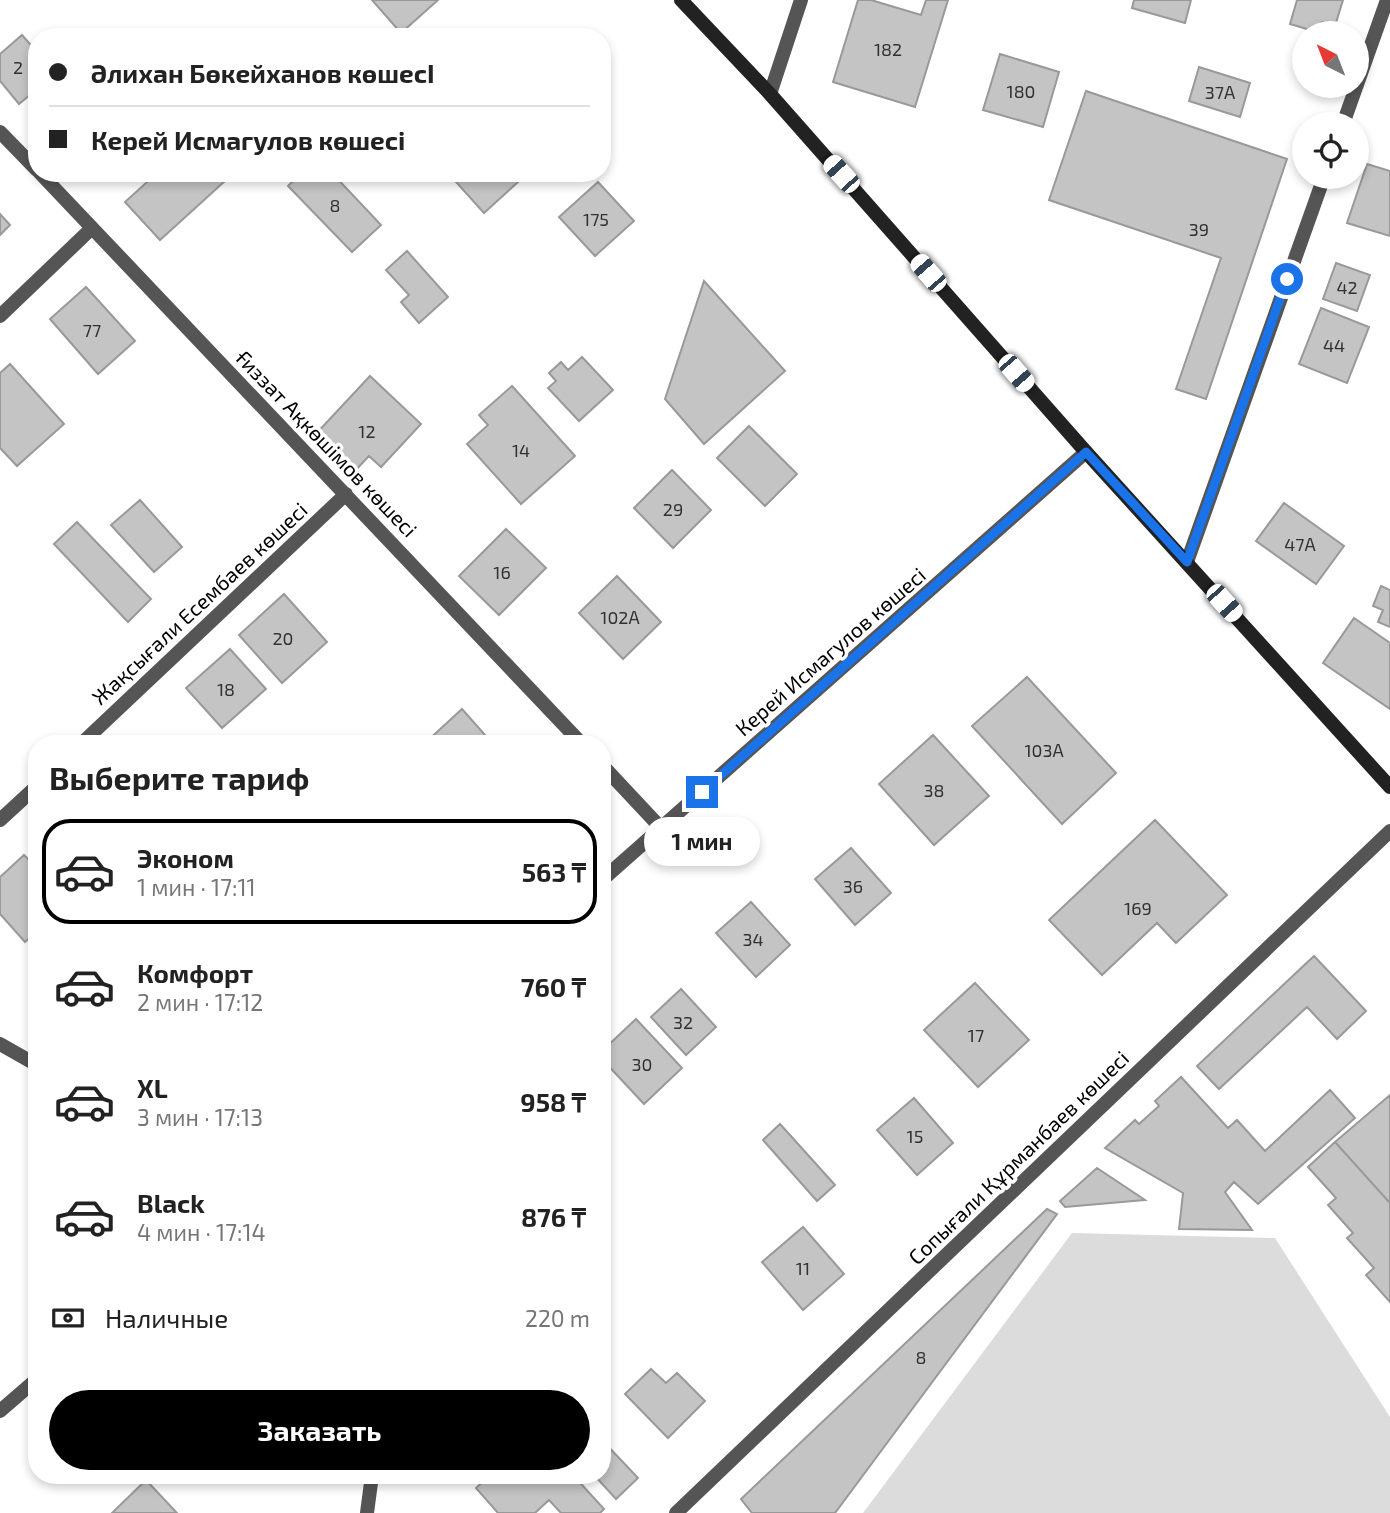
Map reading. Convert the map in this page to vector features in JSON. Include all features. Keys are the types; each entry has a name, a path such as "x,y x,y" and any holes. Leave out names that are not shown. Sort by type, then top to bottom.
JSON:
{"main road":[{"path":"681,0 770,94 1086,452 1390,787"}],"street":[{"path":"770,94 801,0"},
{"path":"1347,112 1387,0"},
{"name":"Ғиззат Ақкөшімов көшесi","path":"0,132 28,161"},
{"name":"Ғиззат Ақкөшімов көшесi","path":"48,182 574,735"},
{"path":"1187,562 1320,189"},
{"path":"0,316 93,228"},
{"name":"Керей Исмагулов көшесі","path":"611,872 1086,452"},
{"name":"Жақсығали Есембаев көшесi","path":"91,735 346,494"},
{"path":"611,775 661,828"},
{"path":"0,820 28,794"},
{"name":"Сопығали Құрманбаев көшесі","path":"676,1513 1390,831"},
{"path":"0,1044 28,1060"},
{"path":"0,1411 28,1386"},
{"path":"367,1513 371,1484"}],"shaded area":[{"path":"1072,1233 1275,1238 1390,1417 1390,1513 863,1513"}],"building":[{"path":"372,0 438,0 407,28 397,28"},
{"path":"858,0 871,0 921,15 926,0 948,0 915,107 833,82"},
{"path":"1134,0 1191,0 1185,23 1132,8"},
{"path":"1297,0 1343,0 1337,21 1292,21 1290,24"},
{"path":"22,35 28,42 28,96 19,104 0,81 0,54"},
{"path":"1000,54 1059,72 1043,127 983,110"},
{"path":"1199,67 1250,83 1240,117 1189,101"},
{"path":"1086,91 1287,159 1206,399 1176,389 1221,258 1049,200"},
{"path":"1369,165 1390,171 1390,236 1347,223 1359,189 1369,189"},
{"path":"147,182 224,182 160,240 125,202"},
{"path":"292,182 340,182 381,225 352,252 288,186"},
{"path":"456,182 518,182 484,213"},
{"path":"598,182 634,221 595,256 559,217"},
{"path":"0,214 10,225 0,235"},
{"path":"407,251 448,297 419,323 401,302 409,295 386,270"},
{"path":"1336,263 1370,275 1357,311 1323,299"},
{"path":"704,281 785,371 704,444 665,399"},
{"path":"86,287 135,341 98,374 50,319"},
{"path":"1321,308 1369,327 1347,383 1299,364"},
{"path":"582,357 613,390 579,421 548,388 556,381 549,373 561,362 568,370"},
{"path":"10,364 64,424 17,466 0,448 0,373"},
{"path":"370,376 421,424 381,467 369,456 352,474 313,437"},
{"path":"512,386 575,456 521,504 467,444 488,425 479,415"},
{"path":"749,426 797,474 765,506 717,458"},
{"path":"672,470 711,510 673,548 634,508"},
{"path":"140,500 182,547 154,572 111,525"},
{"path":"1284,503 1344,546 1316,584 1256,541"},
{"path":"77,522 151,599 128,622 54,544"},
{"path":"506,529 546,568 499,615 459,576"},
{"path":"617,576 661,622 623,659 579,613"},
{"path":"1381,586 1390,590 1390,627 1378,622 1383,610 1373,606"},
{"path":"284,594 327,642 282,683 239,635"},
{"path":"1354,618 1390,643 1390,709 1323,663"},
{"path":"230,649 266,689 222,728 186,688"},
{"path":"1027,677 1116,773 1062,824 972,726"},
{"path":"462,709 485,735 434,735"},
{"path":"933,735 989,796 934,845 879,784"},
{"path":"1155,820 1227,895 1176,943 1157,923 1102,975 1049,920"},
{"path":"851,848 891,893 855,925 815,879"},
{"path":"24,855 28,859 28,939 25,942 0,914 0,877"},
{"path":"751,902 790,945 756,977 716,933"},
{"path":"1314,956 1366,1011 1337,1039 1307,1007 1219,1089 1197,1066"},
{"path":"975,983 1029,1040 978,1087 924,1030"},
{"path":"681,989 716,1027 686,1055 651,1017"},
{"path":"636,1019 682,1068 644,1104 611,1069 611,1043"},
{"path":"1181,1077 1228,1128 1237,1120 1265,1151 1330,1090 1355,1118 1258,1204 1234,1182 1225,1192 1252,1230 1179,1229 1183,1193 1105,1148 1135,1120 1139,1124 1159,1106 1155,1101"},
{"path":"1390,1095 1390,1203 1335,1142"},
{"path":"914,1098 953,1143 917,1175 877,1130"},
{"path":"780,1124 835,1185 817,1201 763,1140"},
{"path":"1335,1142 1390,1203 1390,1302 1366,1275 1374,1268 1347,1238 1353,1233 1328,1205 1336,1198 1308,1167"},
{"path":"1097,1168 1145,1200 1065,1207 1060,1201"},
{"path":"1047,1209 1057,1214 835,1513 752,1513 741,1499"},
{"path":"803,1227 844,1274 803,1310 762,1262"},
{"path":"651,1369 666,1383 677,1373 705,1401 668,1438 625,1394"},
{"path":"611,1450 638,1478 616,1499 602,1484 611,1484"},
{"path":"142,1484 150,1484 177,1513 112,1513"},
{"path":"480,1484 581,1484 604,1509 600,1513 561,1513 549,1500 535,1513 498,1513 476,1488"}],"route":[{"path":"702,792 1086,452 1187,562 1287,279"}]}
